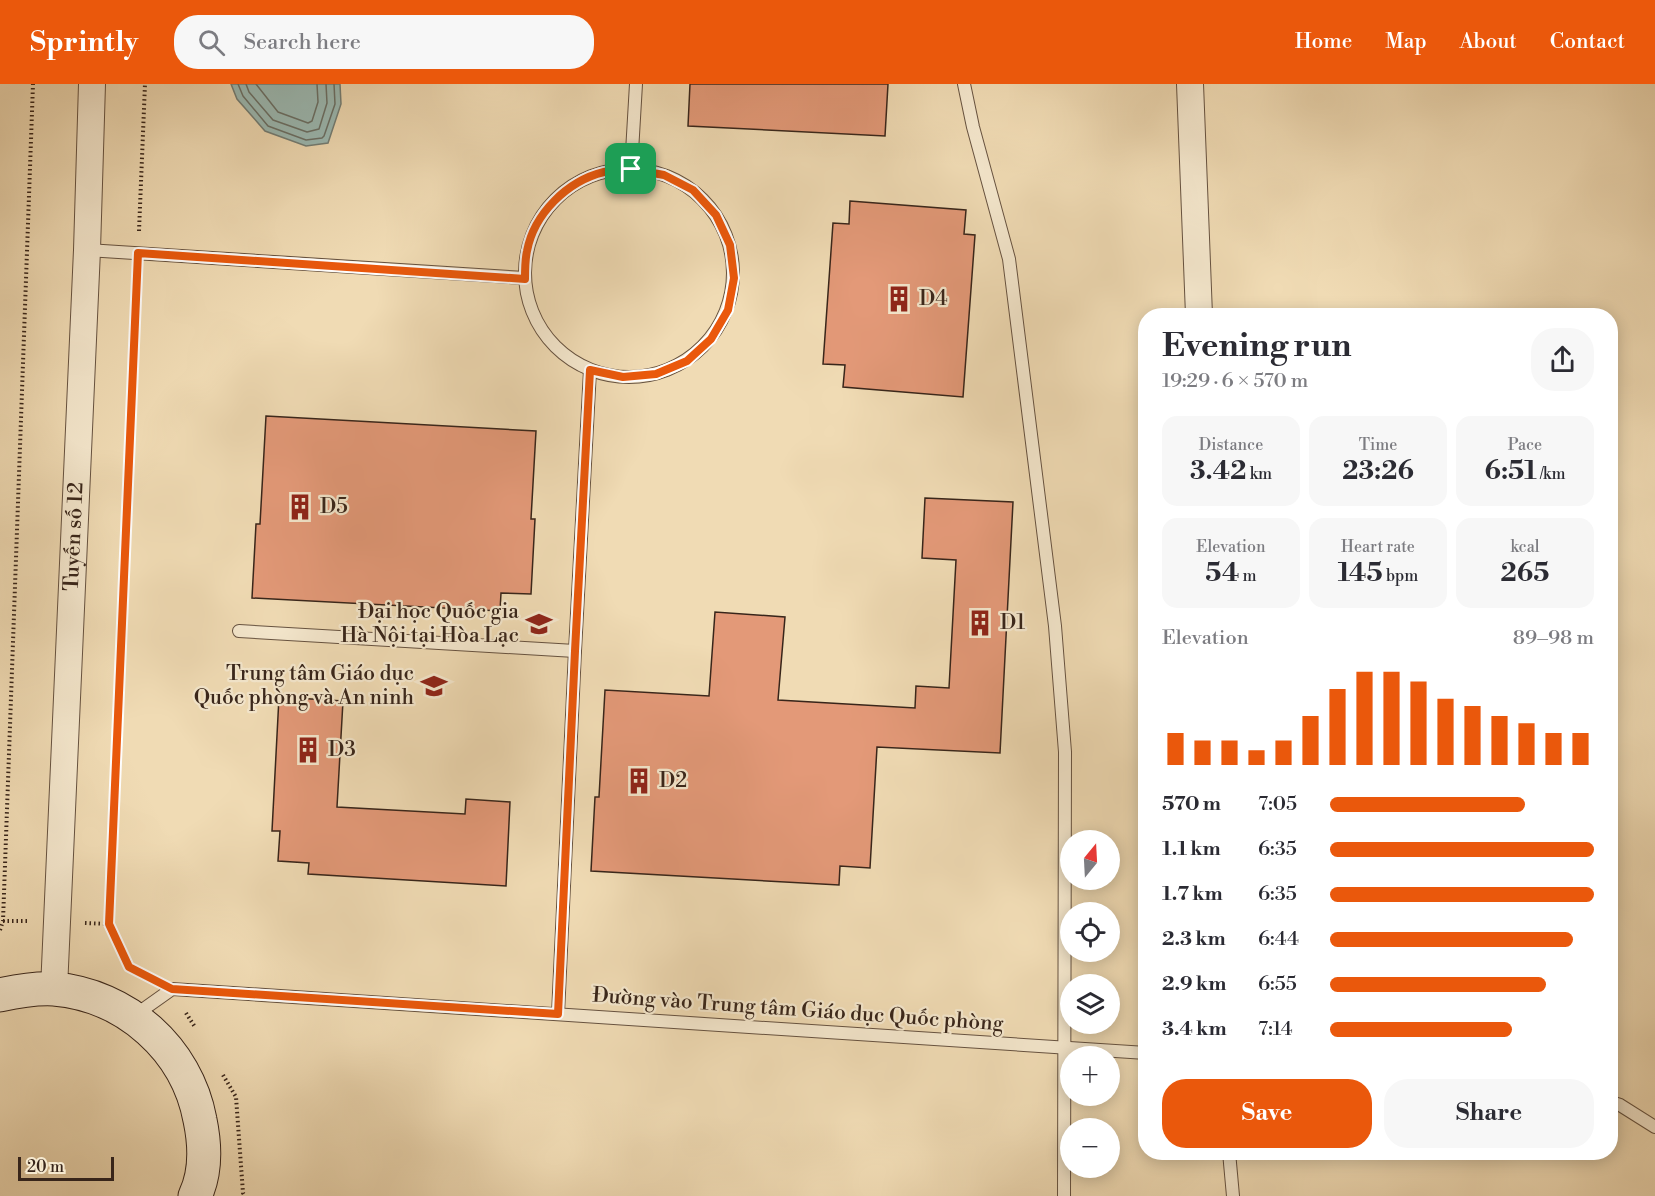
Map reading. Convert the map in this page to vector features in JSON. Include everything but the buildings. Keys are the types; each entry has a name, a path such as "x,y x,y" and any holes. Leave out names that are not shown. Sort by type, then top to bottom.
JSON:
{"street":[{"name":"Tuyến số 12","path":"54,989 87,250 92,84"},
{"path":"1190,84 1200,308"},
{"path":"0,995 26,990 54,989 82,994 108,1003 133,1016 155,1034 173,1055 187,1079 197,1106 203,1133 203,1161 199,1189 195,1196"}],"lane":[{"path":"631,169 636,84"},
{"path":"964,84 973,127 1009,259 1055,626 1065,752 1064,1046"},
{"path":"631,169 664,175 693,190 716,215 730,245 734,278 728,310 711,339 687,361 656,374 623,377 590,370 565,355 544,334 531,308 525,279 527,250 537,223 554,200 576,183 603,172 631,169"},
{"path":"87,250 525,279"},
{"path":"558,1014 590,370"},
{"path":"239,631 575,651"},
{"path":"133,1016 172,989"},
{"name":"Đường vào Trung tâm Giáo dục Quốc phòng","path":"172,989 1060,1047"},
{"name":"Đường vào Trung tâm Giáo dục Quốc phòng","path":"1120,1051 1138,1052"},
{"path":"1618,1104 1655,1127"},
{"path":"1064,1106 1064,1196"},
{"path":"1230,1160 1233,1196"}],"path":[{"path":"0,930 3,921 33,84"},
{"path":"145,84 109,924 129,967 172,989 195,1028"},
{"path":"219,1068 236,1097 245,1196"}],"water":[{"path":"231,84 340,84 341,104 328,143 306,146 265,131 237,99"}],"place":[{"name":"D4","path":"899,299"},
{"name":"D5","path":"300,507"},
{"name":"D1","path":"980,623"},
{"name":"Đại học Quốc gia Hà Nội tại Hòa Lạc","path":"539,624"},
{"name":"Trung tâm Giáo dục Quốc phòng và An ninh","path":"434,686"},
{"name":"D3","path":"308,750"},
{"name":"D2","path":"639,781"}],"route":[{"path":"631,169 664,175 693,190 716,215 730,245 734,278 728,310 711,339 687,361 656,374 623,377 590,370 558,1014 172,989 129,967 109,924 138,253 525,279 527,250 537,223 554,200 576,183 603,172 631,169"}]}
